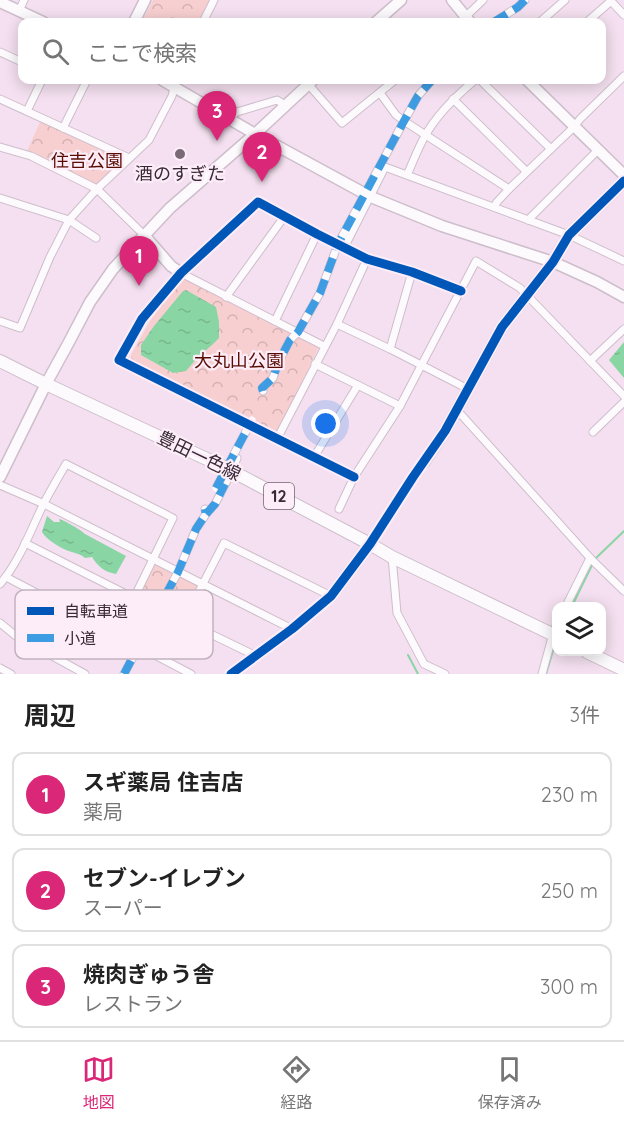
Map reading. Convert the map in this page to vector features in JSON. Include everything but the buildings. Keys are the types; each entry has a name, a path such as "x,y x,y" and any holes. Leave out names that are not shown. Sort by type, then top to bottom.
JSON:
{"main road":[{"name":"豊田一色線","path":"0,361 232,471 392,557 552,632"},
{"path":"597,656 624,670"}],"street":[{"path":"19,10 24,0"},
{"path":"136,18 145,0"},
{"path":"205,18 214,0"},
{"path":"381,18 401,0"},
{"path":"452,0 463,18"},
{"path":"468,18 483,0"},
{"path":"500,18 525,0"},
{"path":"545,18 565,0"},
{"path":"591,18 610,0 624,15"},
{"path":"0,2 35,18"},
{"path":"0,52 18,61"},
{"path":"494,207 526,171 574,127 624,76"},
{"path":"27,111 40,84"},
{"path":"63,128 85,84"},
{"path":"0,321 20,328 69,220 97,189 149,140 172,96 175,84"},
{"path":"178,84 255,134 367,195 442,226 553,262 624,297"},
{"path":"0,477 90,302 113,269 170,208 255,134 308,84"},
{"path":"312,84 342,123 390,84"},
{"path":"264,391 262,388 273,378 290,340 298,332 320,293 404,121 418,96 428,84"},
{"path":"407,175 425,135 453,99 470,84"},
{"path":"484,84 551,148"},
{"path":"531,84 624,175"},
{"path":"380,93 396,115 404,121 509,189"},
{"path":"0,99 129,158"},
{"path":"453,99 526,171"},
{"path":"230,118 237,112 277,100 285,105"},
{"path":"0,147 31,156 97,189 144,235 171,266 181,273 324,346"},
{"path":"528,220 598,150"},
{"path":"367,195 385,167 569,235 624,261"},
{"path":"231,674 292,629 331,596 370,544 445,431 502,327 553,262 569,235 624,181"},
{"path":"0,198 69,220 96,238"},
{"path":"354,477 119,360 142,319 181,273 258,202 367,259 412,272 462,291"},
{"path":"226,297 284,217"},
{"path":"275,321 317,234"},
{"path":"277,440 337,324 367,259"},
{"path":"339,509 354,477 400,406 477,261 520,288 624,396"},
{"path":"390,349 412,272"},
{"path":"337,324 468,389"},
{"path":"590,361 624,329"},
{"path":"315,364 400,406"},
{"path":"314,458 358,385"},
{"path":"593,432 624,402"},
{"path":"457,410 592,560 624,591"},
{"path":"216,488 252,420"},
{"path":"168,590 205,511 215,504 237,458"},
{"path":"0,584 6,578 66,464 173,518 138,590"},
{"path":"0,485 44,504 292,629"},
{"path":"25,543 118,590"},
{"path":"199,590 224,543 331,596"},
{"path":"392,557 397,613 424,664 445,674"},
{"path":"568,602 592,560"},
{"path":"6,578 29,590"},
{"path":"0,623 15,635"},
{"path":"213,635 256,656"},
{"path":"542,674 552,642"},
{"path":"58,659 85,674"},
{"path":"124,674 132,659"},
{"path":"164,659 190,674"},
{"path":"0,668 10,674"}],"green space":[{"path":"153,0 211,0 202,18 144,18"},
{"name":"住吉公園","path":"41,120 125,159 96,186 27,151"},
{"name":"大丸山公園","path":"185,278 319,347 277,433 274,434 132,360 131,355 150,321 180,280"},
{"path":"158,564 197,584 196,590 142,590 154,565"}],"water":[{"path":"186,290 216,307 219,338 186,371 173,373 141,355 141,345 154,326"},
{"path":"624,342 624,378 609,360"},
{"path":"47,516 54,522 60,522 59,519 65,521 126,556 116,574 102,569 92,557 85,558 50,540 42,532"}],"waterway":[{"path":"574,602 595,559 624,531"},
{"path":"546,674 552,654"},
{"path":"408,655 418,674"}],"marked path":[{"path":"500,18 525,0"},
{"path":"263,391 262,388 273,378 290,340 298,332 320,293 338,244 404,121 418,96 428,84"},
{"path":"216,488 251,422"},
{"path":"206,514 215,504 225,484"},
{"path":"168,590 196,529 206,514 205,509"},
{"path":"124,674 132,659"}],"cycle path":[{"path":"231,674 292,629 331,596 370,544 445,431 502,327 553,262 569,235 624,181"},
{"path":"354,477 119,360 142,319 181,273 258,202 367,259 412,272 461,291"}],"place":[{"name":"焼肉ぎゅう舎","path":"217,141"},
{"name":"酒のすぎた","path":"180,154"},
{"name":"セブン-イレブン","path":"262,182"},
{"name":"スギ薬局 住吉店","path":"139,286"}]}
